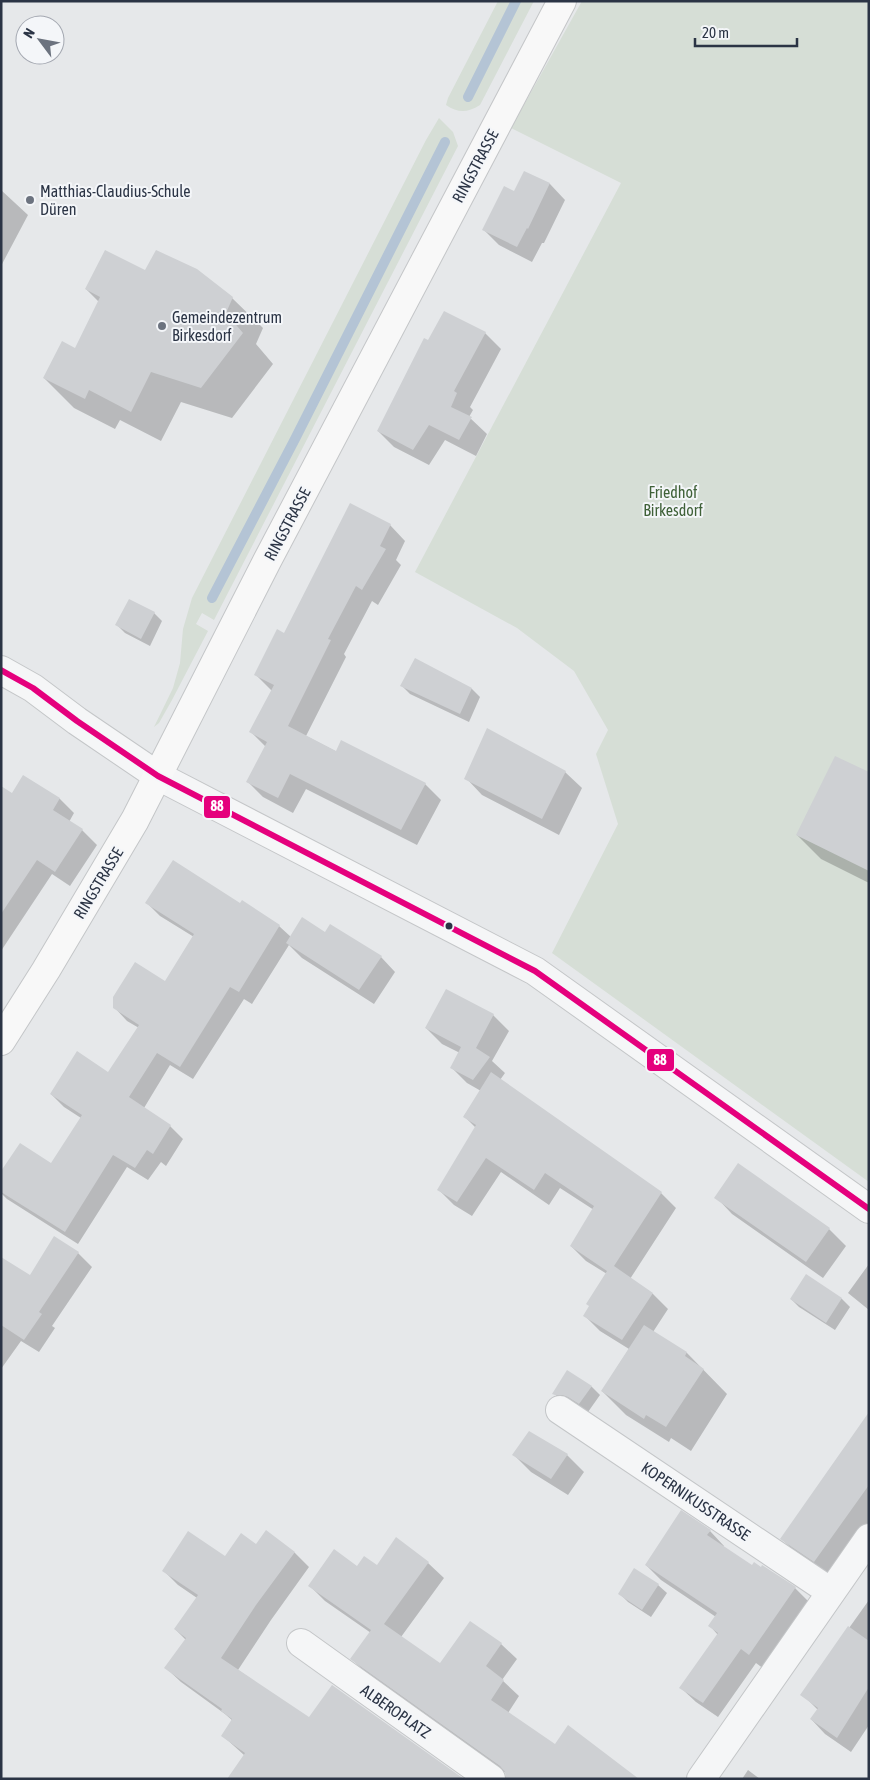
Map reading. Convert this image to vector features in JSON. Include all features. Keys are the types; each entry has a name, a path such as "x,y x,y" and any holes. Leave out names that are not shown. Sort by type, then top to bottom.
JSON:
{"main road":[{"name":"RINGSTRASSE","path":"1,1041 46,970 135,820 267,561 562,1"}],"street":[{"path":"1,670 33,688 77,721 158,776 535,971 869,1209"},
{"name":"KOPERNIKUSSTRASSE","path":"560,1410 831,1592"},
{"path":"701,1779 869,1538"},
{"name":"ALBEROPLATZ","path":"301,1643 491,1779"}],"green space":[{"path":"498,1 534,1 480,105 467,111 455,110 446,105 448,98"},
{"name":"Friedhof Birkesdorf","path":"582,1 869,1 869,1182 552,953 618,824 596,754 608,730 574,671 517,628 415,572 621,183 511,128"},
{"path":"439,118 453,132 458,146 214,620 202,613 196,624 208,631 172,700 159,723 154,727 173,688 180,663 183,629 192,598"}],"building":[{"path":"524,171 550,183 528,229 517,247 482,230 504,186 514,191"},
{"name":"Gemeindezentrum Birkesdorf","path":"105,250 145,270 156,250 197,269 233,297 226,313 243,333 201,388 151,372 131,412 89,390 85,399 43,378 62,341 75,348 100,297 85,289"},
{"path":"444,311 486,332 454,391 457,393 451,407 472,417 459,440 429,425 413,450 377,431 424,338 428,340"},
{"path":"350,503 391,524 380,546 386,549 362,590 356,586 328,639 331,640 288,726 336,751 341,740 426,783 401,830 290,774 278,798 246,782 267,742 249,732 274,685 254,675 277,629 284,633"},
{"path":"129,599 155,612 141,639 115,625"},
{"path":"415,658 472,688 460,714 400,686"},
{"path":"487,728 566,771 542,819 464,779"},
{"path":"835,756 869,772 869,871 796,835"},
{"path":"23,775 60,798 53,810 83,829 55,872 37,860 1,914 1,786 12,793"},
{"path":"173,860 240,903 242,900 280,925 239,992 230,987 180,1067 157,1053 129,1097 171,1125 153,1154 147,1150 135,1168 113,1155 65,1232 1,1192 1,1171 20,1143 51,1163 82,1115 50,1094 77,1051 108,1072 139,1025 113,1008 113,997 135,962 165,981 194,934 145,903"},
{"path":"302,917 325,932 330,924 382,956 359,990 286,943"},
{"path":"446,989 494,1014 476,1048 490,1057 473,1080 450,1068 461,1047 425,1028"},
{"path":"491,1072 662,1192 614,1266 653,1293 622,1340 583,1316 589,1306 586,1304 607,1271 570,1246 594,1206 545,1173 534,1190 486,1158 457,1202 437,1190 476,1125 463,1117"},
{"path":"738,1163 830,1228 806,1262 714,1198"},
{"path":"54,1236 79,1252 39,1312 42,1314 24,1340 1,1325 1,1257 30,1275"},
{"path":"806,1274 842,1298 826,1323 790,1299"},
{"path":"644,1325 687,1352 685,1356 704,1369 666,1427 646,1415 644,1419 601,1391"},
{"path":"567,1370 592,1386 579,1404 568,1397 552,1394"},
{"path":"869,1412 869,1485 814,1562 780,1539"},
{"path":"529,1431 568,1454 551,1479 512,1455"},
{"path":"681,1510 711,1530 707,1535 752,1565 754,1562 761,1567 762,1565 796,1587 749,1655 741,1649 703,1703 679,1688 718,1633 708,1626 717,1613 645,1565"},
{"path":"266,1530 295,1552 256,1605 221,1658 309,1717 332,1685 464,1779 227,1779 245,1753 221,1736 232,1719 221,1711 222,1709 164,1668 186,1638 174,1629 198,1595 162,1571 188,1531 225,1556 241,1533 256,1544"},
{"path":"396,1537 429,1562 384,1624 440,1663 470,1621 502,1643 486,1666 504,1680 491,1700 555,1744 568,1725 639,1779 506,1779 505,1772 500,1766 350,1659 371,1630 308,1586 334,1549 357,1566 364,1556 377,1565"},
{"path":"634,1568 659,1584 642,1610 618,1594"},
{"path":"848,1626 869,1641 869,1687 837,1738 810,1719 818,1708 800,1695"}],"waterway":[{"path":"468,97 516,1"},
{"path":"212,598 295,439 445,142"}],"transit line":[{"name":"88","path":"1,670 33,688 77,721 158,776 535,971 869,1209"}],"place":[{"name":"Matthias-Claudius-Schule Düren","path":"30,200"},
{"name":"Gemeindezentrum Birkesdorf","path":"162,326"}]}
